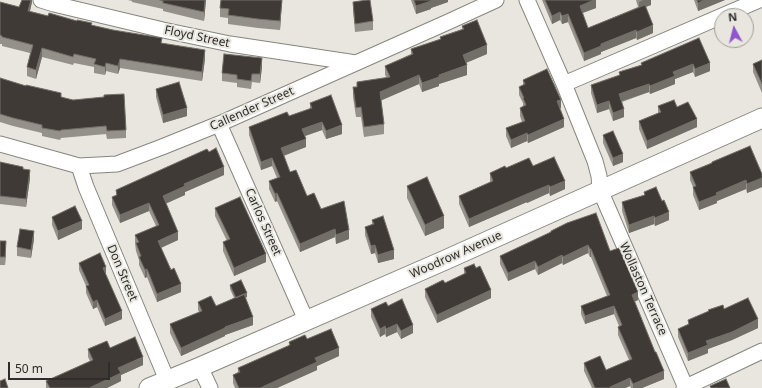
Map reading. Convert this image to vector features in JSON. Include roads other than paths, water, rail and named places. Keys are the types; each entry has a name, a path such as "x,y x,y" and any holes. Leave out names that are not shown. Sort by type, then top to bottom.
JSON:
{"street":[{"name":"Floyd Street","path":"41,0 163,30 230,44 356,63"},
{"name":"Callender Street","path":"0,144 78,166 117,164 219,124 496,0"},
{"name":"Wollaston Terrace","path":"527,0 564,84 595,161 599,176 600,190 685,388"},
{"path":"564,84 759,0"},
{"name":"Woodrow Avenue","path":"149,388 443,261 762,118"},
{"name":"Carlos Street","path":"219,124 306,320"},
{"name":"Don Street","path":"78,166 167,380"},
{"path":"685,388 762,351"},
{"path":"200,367 210,388"}]}
